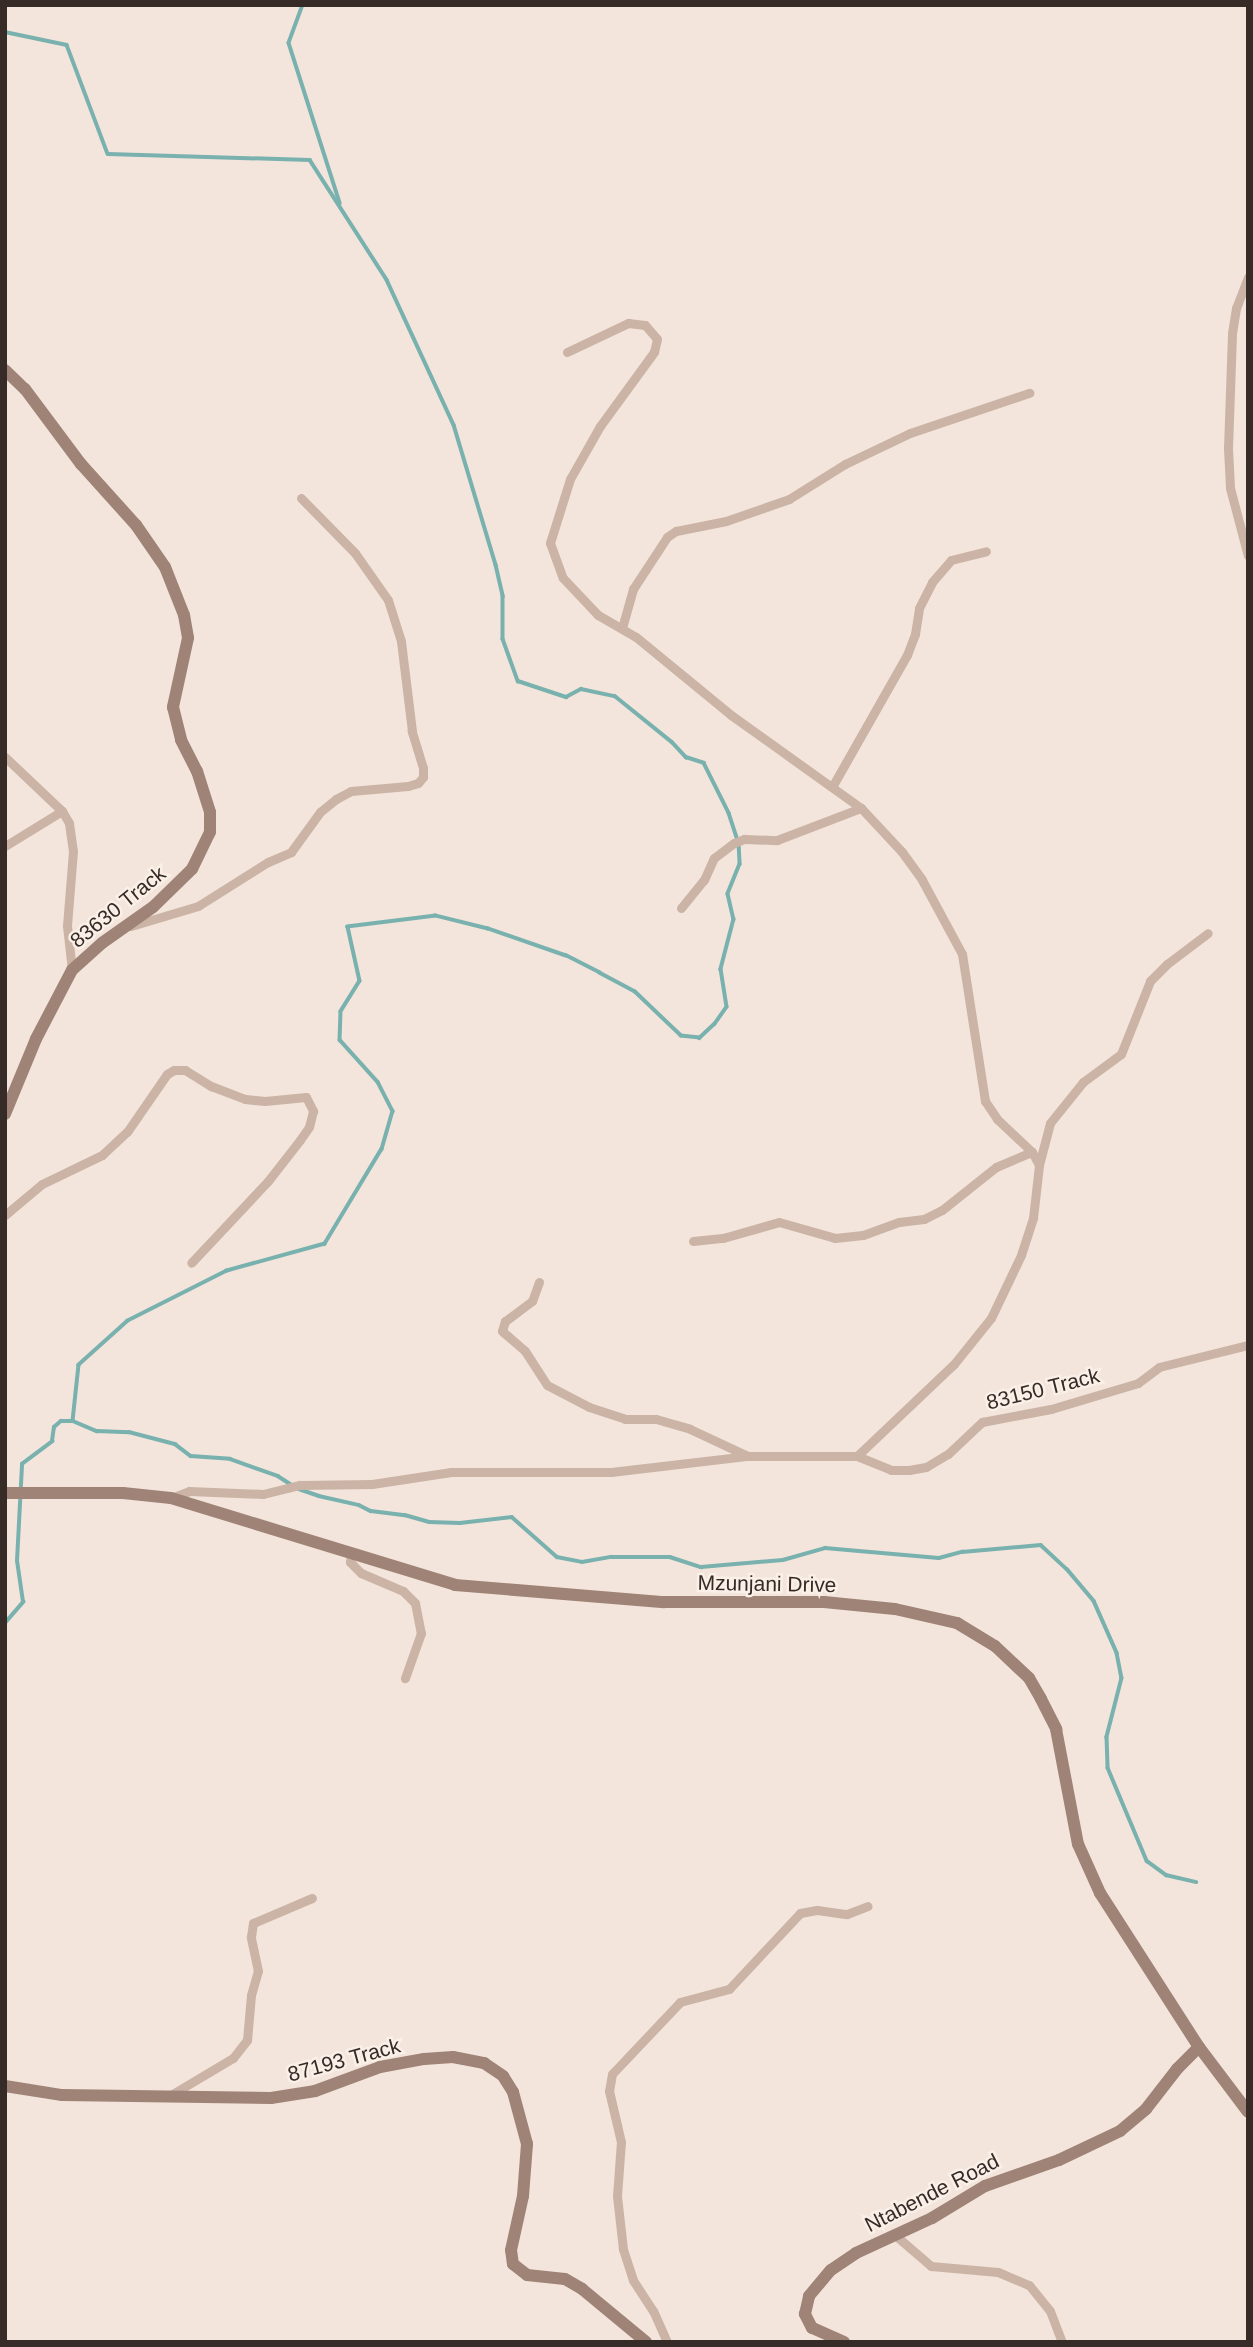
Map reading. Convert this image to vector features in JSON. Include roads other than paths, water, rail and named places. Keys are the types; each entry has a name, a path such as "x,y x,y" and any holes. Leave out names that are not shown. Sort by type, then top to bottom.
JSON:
{"street":[{"path":"1248,277 1236,308 1232,334 1228,448 1230,488 1248,556"},
{"path":"568,352 628,323 645,325 657,339 654,352 576,464 557,514 550,543 555,565 576,594 598,615 622,628 751,731 861,808 902,852 922,880 953,937 966,973 985,1101 1002,1125 1032,1152 1040,1165"},
{"name":"83630 Track","path":"5,370 24,389 81,464 153,546 184,615 188,638 173,707 181,740 211,812 210,832 192,869 129,927 102,943 72,970 36,1039 5,1114"},
{"path":"622,628 633,590 667,537 676,531 726,521 789,499 845,464 910,433 1029,393"},
{"path":"129,927 198,906 268,862 290,852 300,843 320,812 336,799 351,792 408,786 418,783 423,777 424,768 412,731 401,641 388,600 355,552 301,498"},
{"path":"832,787 907,655 915,634 919,608 932,582 951,560 986,551"},
{"path":"5,757 62,811 69,823 73,850 67,900 72,970"},
{"path":"681,908 704,880 715,858 734,842 744,839 777,840 861,808"},
{"path":"5,846 62,811"},
{"path":"171,1498 190,1491 240,1494 288,1489 300,1485 372,1484 451,1472 611,1472 748,1456 857,1456 954,1364 991,1318 1021,1255 1033,1218 1040,1165 1050,1123 1083,1082 1116,1060 1150,981 1167,964 1208,933"},
{"path":"5,1215 42,1184 91,1162 109,1150 127,1132 170,1072 184,1070 211,1086 254,1100 306,1097 313,1111 309,1126 300,1140 268,1181 191,1263"},
{"path":"693,1241 723,1238 779,1222 835,1238 863,1235 899,1222 924,1219 942,1210 996,1167 1032,1152"},
{"path":"539,1282 531,1301 505,1321 502,1331 524,1351 547,1385 589,1407 625,1419 656,1419 690,1429 748,1456"},
{"name":"83150 Track","path":"857,1456 891,1470 926,1467 948,1454 982,1422 1051,1409 1138,1383 1159,1367 1248,1345"},
{"name":"Mzunjani Drive","path":"5,1493 123,1493 171,1498 455,1585 664,1602 824,1602 895,1609 957,1623 995,1646 1028,1678 1041,1699 1056,1729 1070,1817 1083,1856 1100,1893 1199,2047 1248,2112"},
{"path":"351,1554 351,1562 361,1573 403,1591 415,1603 421,1633 405,1678"},
{"path":"167,2097 233,2058 247,2040 251,1995 258,1971 251,1937 253,1923 312,1898"},
{"path":"667,2342 653,2311 633,2280 623,2249 617,2196 621,2142 609,2091 612,2074 680,2002 716,1994 733,1986 800,1913 817,1910 847,1914 868,1906"},
{"name":"Ntabende Road","path":"844,2342 812,2328 805,2315 808,2296 831,2270 932,2218 985,2186 1059,2160 1120,2130 1146,2109 1177,2069 1199,2047"},
{"name":"87193 Track","path":"5,2086 62,2095 271,2098 315,2091 380,2067 424,2059 453,2057 484,2063 503,2076 513,2092 527,2144 523,2196 511,2250 513,2264 527,2275 565,2279 582,2288 646,2342"},
{"path":"895,2235 931,2266 998,2272 1029,2285 1050,2311 1062,2342"}],"waterway":[{"path":"303,5 289,43 340,203"},
{"path":"5,32 67,45 108,154 310,160 387,280 454,425 496,565 503,596 503,639 518,681 566,697 581,689 615,696 672,742 686,757 704,763 729,813 739,843 740,864 728,894 734,919 721,969 727,1007 715,1024 700,1038 681,1036 635,992 600,973 566,956 488,929 436,916 348,927 360,981 341,1012 340,1040 378,1082 393,1111 382,1149 325,1244 227,1271 128,1321 79,1365 73,1421"},
{"path":"5,1623 23,1602 17,1561 22,1464 52,1441 54,1427 61,1421 73,1421 97,1431 129,1432 175,1444 191,1456 230,1459 278,1476 292,1485"},
{"path":"299,1489 359,1505 371,1511 405,1515 429,1522 460,1523 512,1517 557,1557 582,1562 611,1557 670,1557 701,1567 783,1560 825,1548 939,1558 962,1552 1041,1545 1067,1569 1094,1601 1117,1653 1122,1678 1107,1737 1108,1768 1147,1861 1166,1875 1196,1882"}]}
